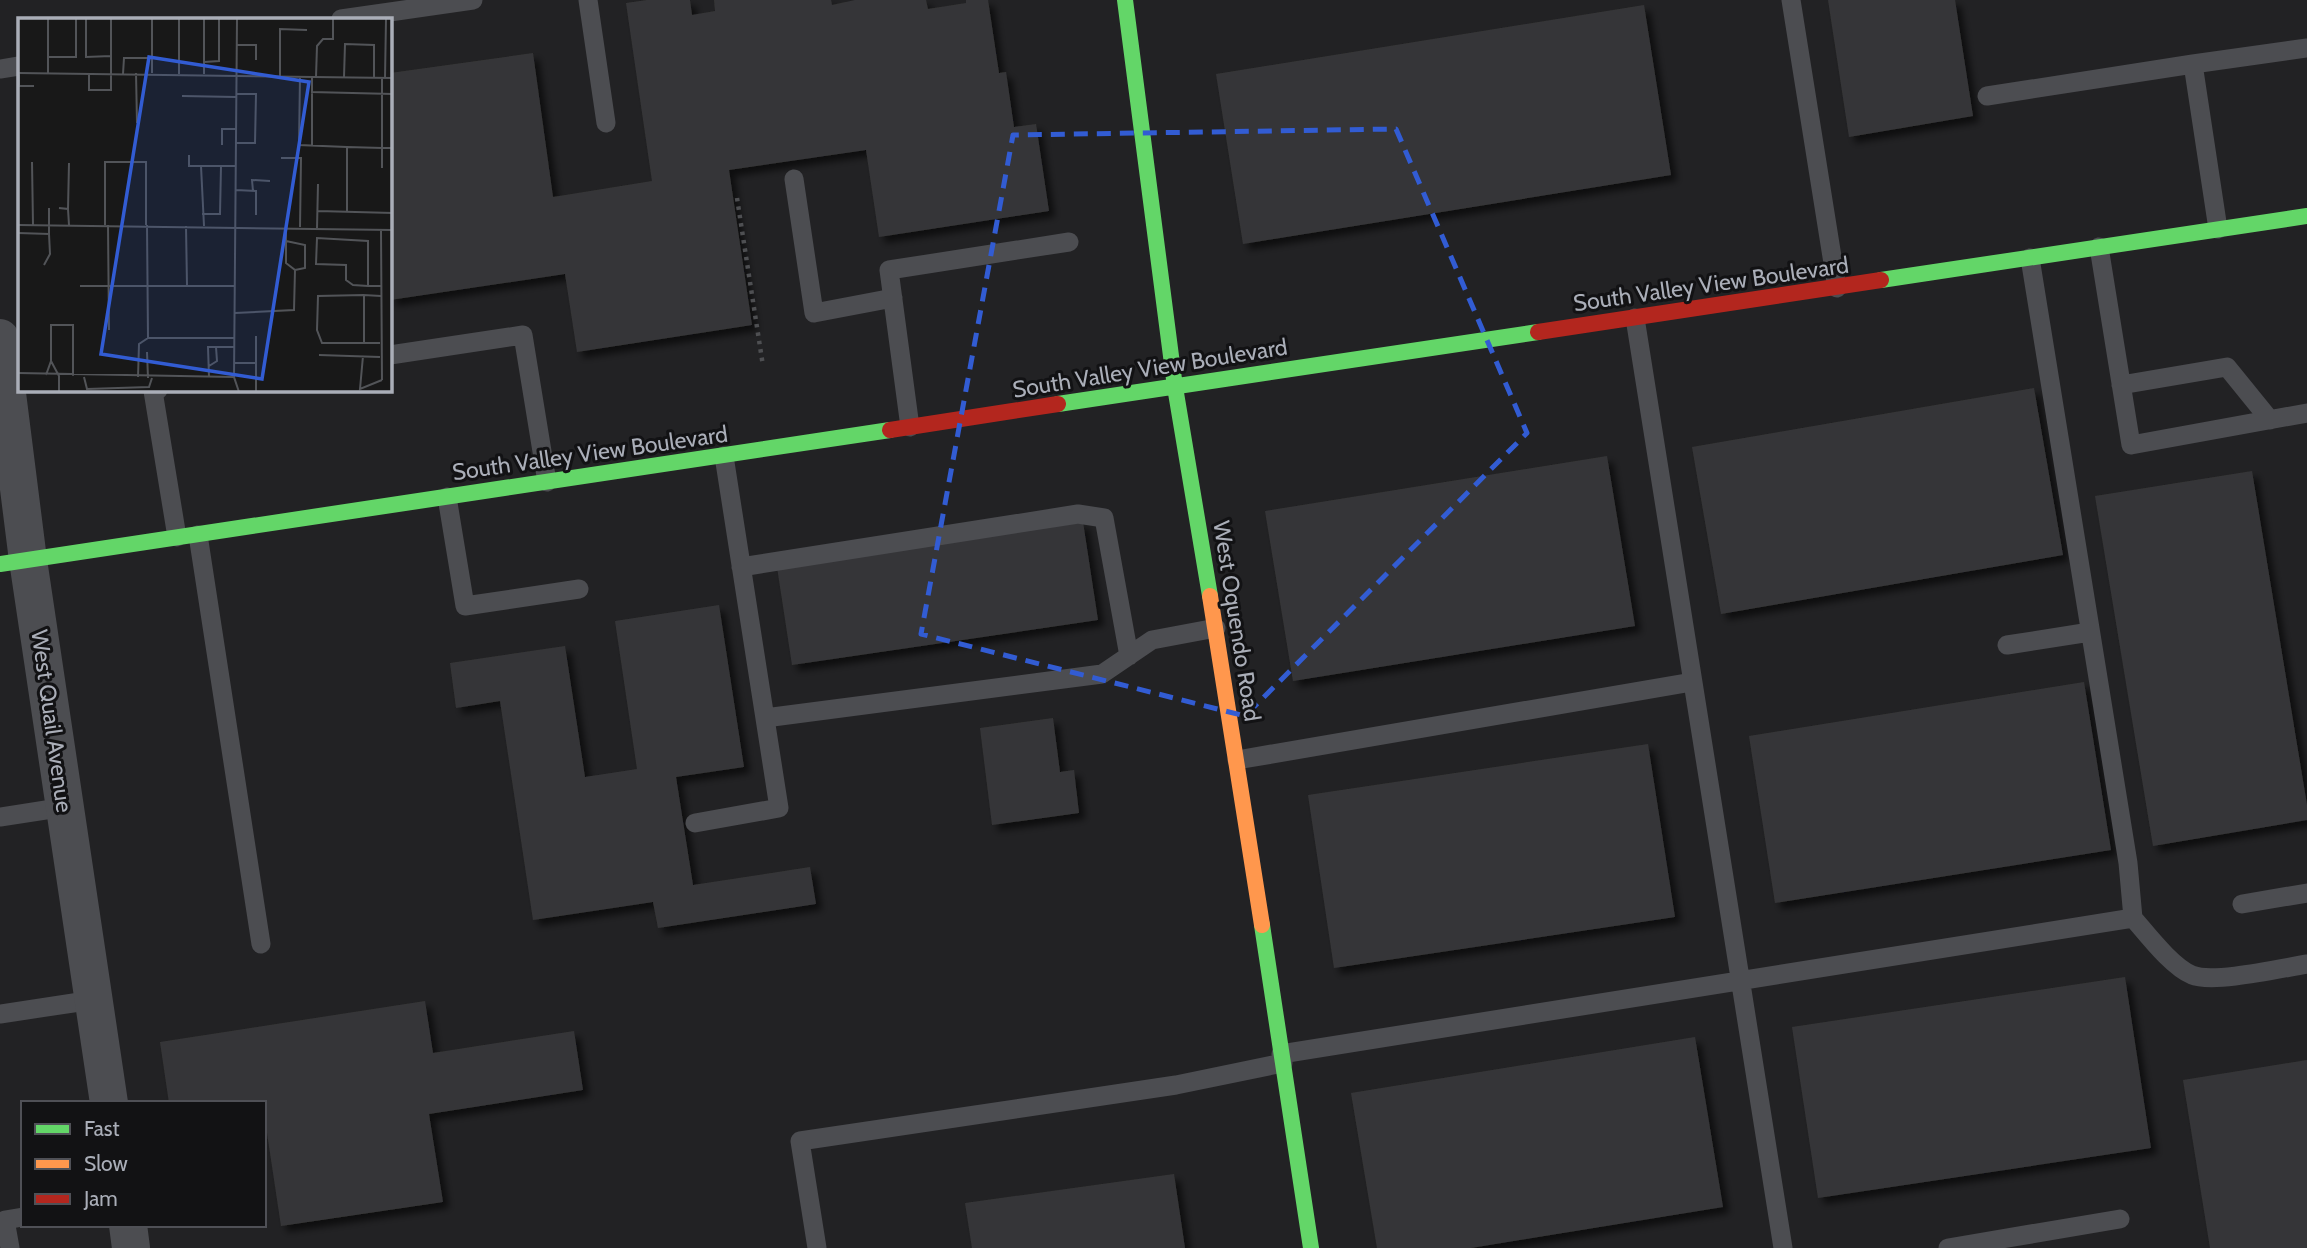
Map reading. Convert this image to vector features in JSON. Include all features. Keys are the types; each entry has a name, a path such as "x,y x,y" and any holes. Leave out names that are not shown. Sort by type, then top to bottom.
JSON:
{"main road":[{"name":"West Oquendo Road","path":"1128,0 1175,387 1237,760 1311,1248"},
{"name":"South Valley View Boulevard","path":"14,562 2307,216"}],"street":[{"name":"West Quail Avenue","path":"0,338 14,562 65,807 109,1101"},
{"path":"128,1227 131,1248"}],"lane":[{"path":"348,18 472,0"},
{"path":"588,0 606,123"},
{"path":"1791,0 1837,288"},
{"path":"1987,96 2307,48"},
{"path":"2193,64 2218,229"},
{"path":"0,69 18,66"},
{"path":"794,179 814,313 893,298"},
{"path":"909,427 889,270 1069,242"},
{"path":"2099,247 2131,446 2307,413"},
{"path":"2030,258 2128,863 2133,918 2164,954 2193,976 2230,977 2307,964"},
{"path":"1635,318 1783,1248"},
{"path":"392,355 523,335 547,482"},
{"path":"2121,385 2227,367 2270,420"},
{"path":"153,392 177,537"},
{"path":"695,823 779,808 724,456"},
{"path":"447,497 465,606 579,589"},
{"path":"741,567 1077,514 1104,517 1129,656"},
{"path":"198,535 261,944"},
{"path":"765,718 1102,674 1152,640 1216,628"},
{"path":"2007,645 2090,632"},
{"path":"1237,760 1692,682"},
{"path":"0,817 65,807"},
{"path":"2242,904 2307,893"},
{"path":"817,1248 800,1141 1176,1085 1282,1058 2133,918"},
{"path":"0,1014 93,1000"},
{"path":"9,1219 10,1248"},
{"path":"1948,1248 2120,1219"}],"path":[{"path":"737,198 763,366"}],"highlighted area":[{"path":"1396,129 1527,433 1245,716 921,634 1013,135"}],"shaded area":[{"path":"0,0 2307,0 2307,1248 0,1248"}],"building":[{"path":"690,0 692,15 715,11 714,0 831,0 832,5 855,0 926,0 928,9 966,3 966,0 988,0 999,73 1006,72 1014,127 1036,124 1049,211 879,237 866,150 729,170 752,325 577,352 565,274 392,300 392,73 533,53 553,197 652,181 626,3"},
{"path":"1828,0 1955,0 1973,116 1849,137"},
{"path":"1644,5 1671,175 1243,244 1216,74"},
{"path":"2034,388 2063,555 1721,614 1692,447"},
{"path":"1607,456 1635,626 1293,681 1265,511"},
{"path":"2252,471 2307,805 2307,820 2153,846 2095,496"},
{"path":"1083,522 1098,620 792,665 777,567"},
{"path":"719,605 744,767 676,777 693,885 810,867 816,904 658,928 653,902 533,920 500,701 456,708 450,663 565,646 585,777 637,769 615,621"},
{"path":"2084,682 2111,850 1775,903 1749,736"},
{"path":"1053,718 1060,772 1074,770 1079,813 992,825 980,728"},
{"path":"1648,744 1675,917 1334,968 1308,795"},
{"path":"2125,977 2151,1148 1818,1198 1792,1027"},
{"path":"425,1001 433,1053 574,1031 583,1090 429,1114 443,1202 281,1226 266,1133 266,1101 169,1101 160,1042"},
{"path":"1695,1037 1723,1207 1471,1248 1377,1248 1351,1093"},
{"path":"2307,1060 2307,1248 2210,1248 2183,1080"},
{"path":"1174,1174 1185,1248 972,1248 965,1203"}],"traffic: fast":[{"path":"1125,0 1175,387 1210,596"},
{"path":"1881,280 2307,216"},
{"path":"1058,404 1538,332"},
{"path":"0,564 890,430"},
{"path":"1262,925 1311,1248"}],"traffic: slow":[{"path":"1210,596 1262,925"}],"traffic: jam":[{"path":"1538,332 1881,280"},
{"path":"890,430 1058,404"}]}
